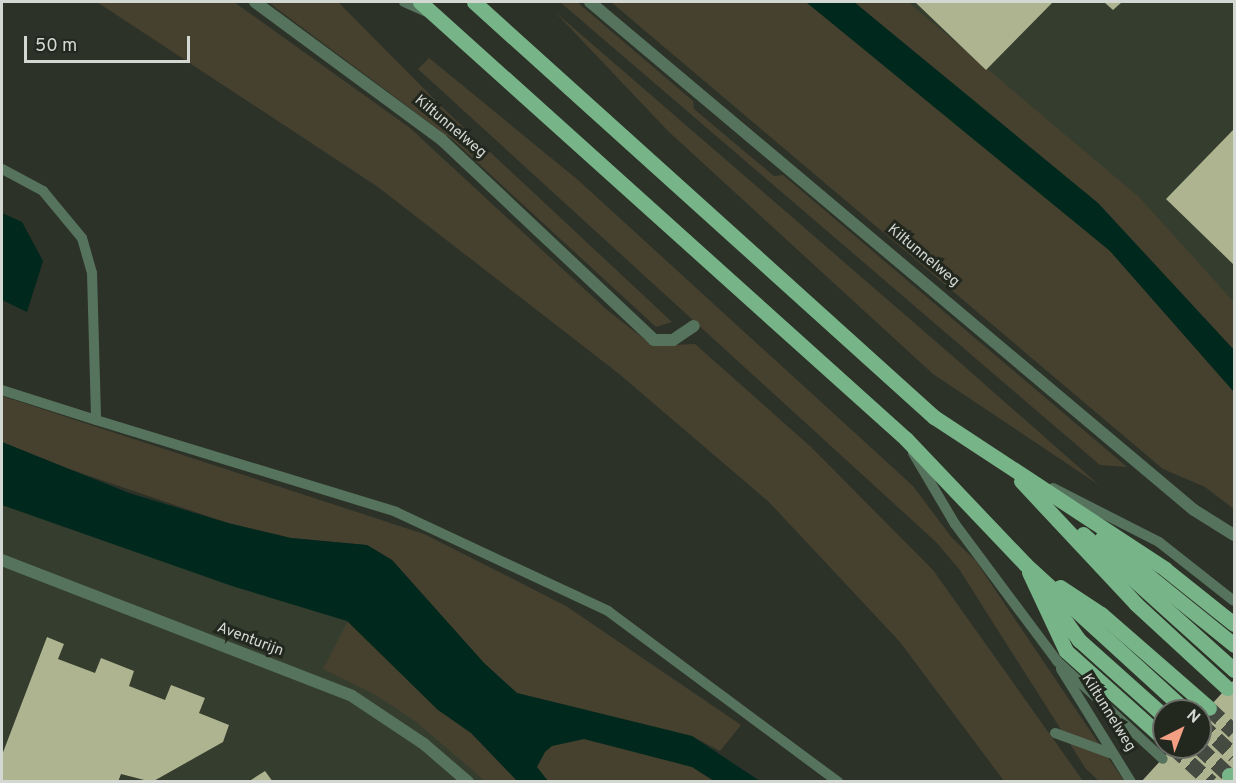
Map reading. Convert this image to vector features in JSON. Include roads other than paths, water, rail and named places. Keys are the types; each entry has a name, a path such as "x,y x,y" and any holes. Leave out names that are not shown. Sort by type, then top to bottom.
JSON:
{"main road":[{"name":"Kiltunnelweg","path":"420,2 906,440 1025,564 1173,699"},
{"path":"474,2 934,417 1165,569 1234,624"},
{"path":"1005,463 1194,609 1234,645"},
{"path":"1005,463 1234,670"},
{"path":"1005,463 1136,604 1227,688"},
{"name":"Kiltunnelweg","path":"1025,564 1101,614 1199,699"},
{"name":"Kiltunnelweg","path":"1025,564 1079,640 1152,705"},
{"name":"Kiltunnelweg","path":"1025,564 1066,651 1152,728"}],"street":[{"name":"Kiltunnelweg","path":"255,2 442,140 654,340 673,340 694,326"},
{"name":"Kiltunnelweg","path":"591,2 1194,510 1234,535"},
{"name":"Aventurijn","path":"2,560 352,696 424,744 468,782"}],"lane":[{"path":"404,2 440,19"},
{"path":"2,169 43,191 82,238 92,273 96,420"},
{"path":"2,390 396,512 608,611 838,782"},
{"name":"Kiltunnelweg","path":"906,440 955,524 1057,661 1110,753 1131,782"},
{"path":"1005,463 1159,542 1234,601"},
{"name":"Kiltunnelweg","path":"1057,661 1152,749"},
{"path":"1054,733 1110,753"}],"tunnel":[{"path":"1212,711 1234,731"},
{"path":"1212,734 1234,755"},
{"path":"1186,759 1211,782"},
{"path":"1212,759 1229,775"}]}
